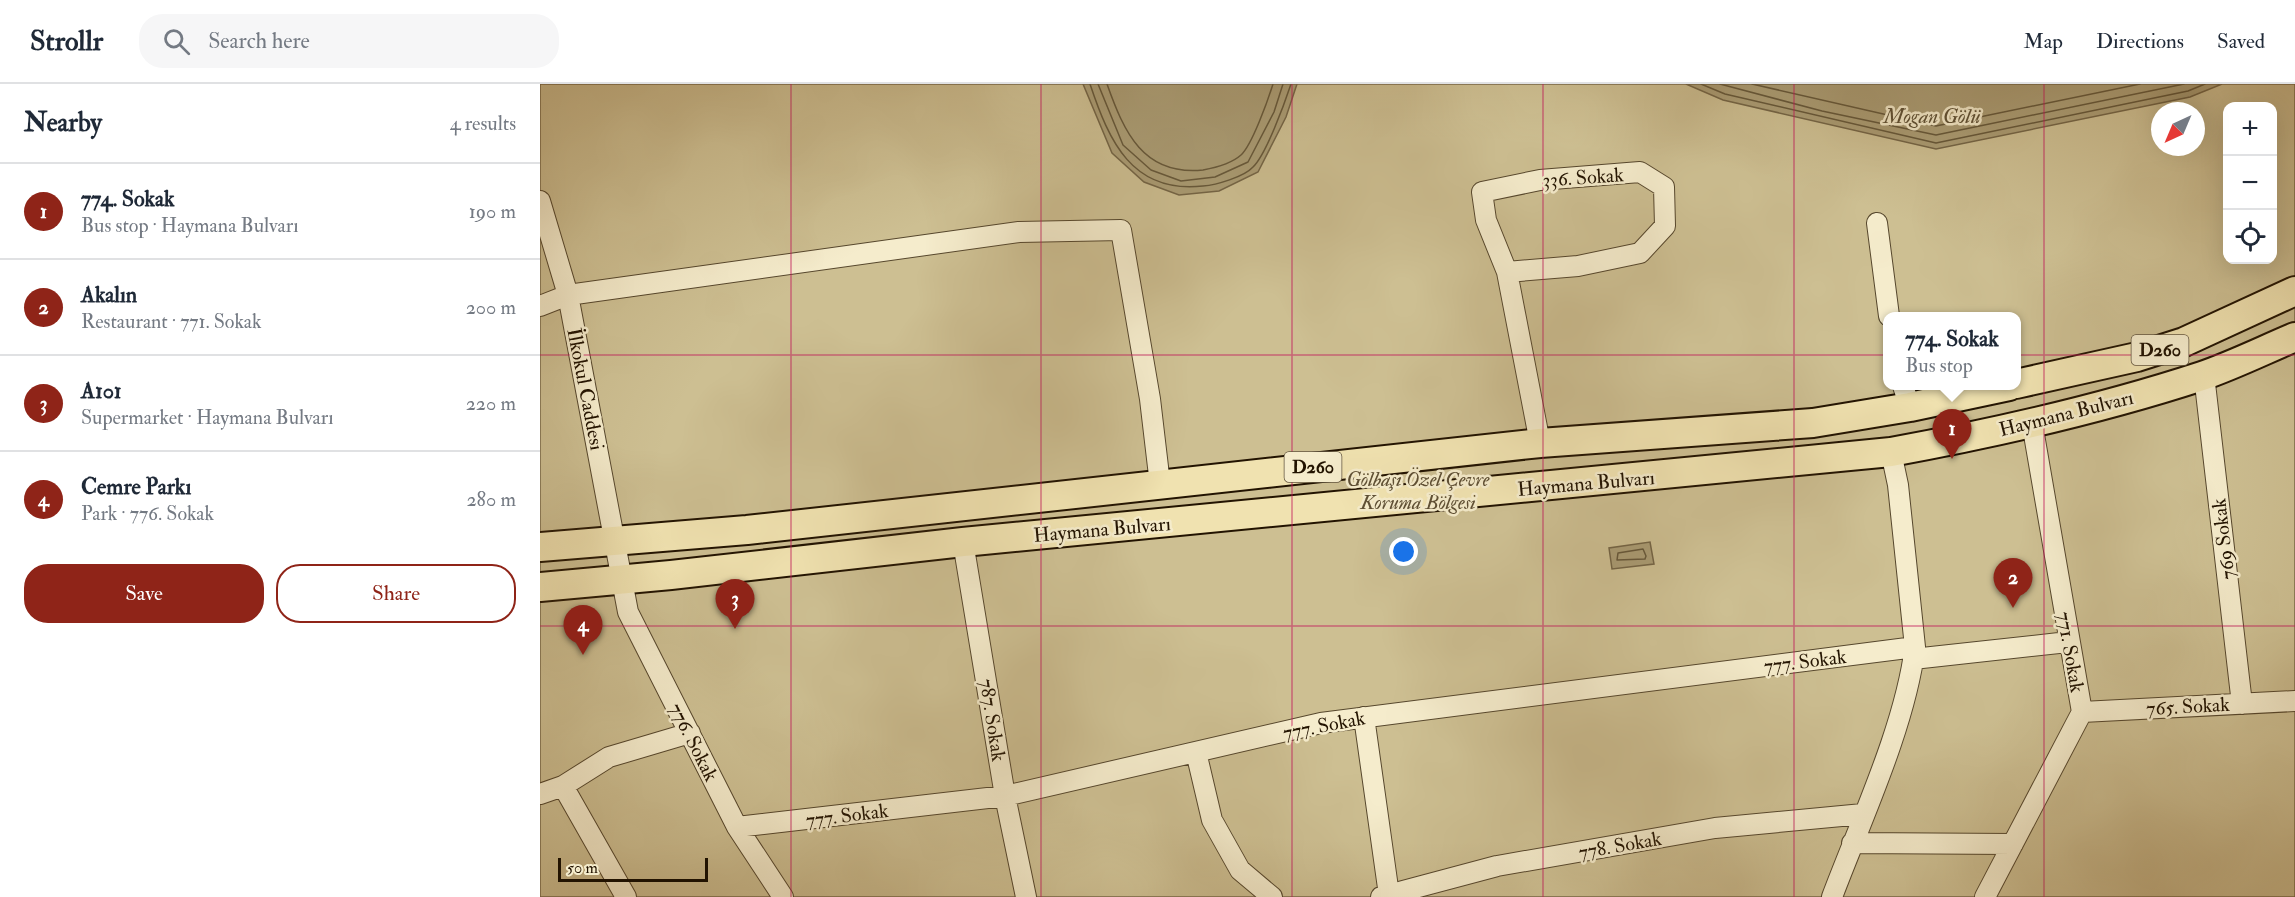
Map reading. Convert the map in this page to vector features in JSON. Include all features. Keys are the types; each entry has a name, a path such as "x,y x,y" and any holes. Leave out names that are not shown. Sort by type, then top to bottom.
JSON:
{"highway":[{"name":"Haymana Bulvarı","path":"2021,383 2137,357 2184,342 2295,291"},
{"name":"Haymana Bulvarı","path":"540,587 963,542 1891,452 2032,423 2204,375 2295,337"},
{"name":"Haymana Bulvarı","path":"540,547 667,538 1540,443 1813,423 1906,396 1968,390"}],"street":[{"name":"336. Sokak","path":"1507,272 1578,266 1640,253 1665,226 1664,187 1640,172 1540,180 1482,192 1486,220 1507,272 1540,443"},
{"name":"İlkokul Caddesi","path":"540,201 568,295 620,580"},
{"path":"1877,223 1888,312"},
{"path":"540,306 568,295 1019,232 1121,230 1150,399 1160,484"},
{"name":"769 Sokak","path":"2204,375 2242,704"},
{"name":"771. Sokak","path":"1985,897 2082,712 2068,642 2032,423"},
{"path":"1832,897 1900,716 1914,653 1898,485 1891,452"},
{"name":"787. Sokak","path":"963,542 1005,796 1026,897"},
{"name":"776. Sokak","path":"620,580 628,612 737,828 783,897"},
{"name":"777. Sokak","path":"737,828 1005,796 1321,723 1914,653 2068,642"},
{"name":"765. Sokak","path":"2082,712 2295,701"},
{"path":"1364,717 1385,896"},
{"path":"540,794 563,786 609,757 690,733"},
{"path":"1196,752 1212,820 1240,870 1272,897"},
{"path":"563,786 626,897"},
{"name":"778. Sokak","path":"1385,896 1429,890 1497,867 1715,828 1863,814"},
{"path":"1852,843 2013,844"}],"green space":[{"name":"Gölbaşı Özel Çevre Koruma Bölgesi","path":"540,84 2295,84 2295,897 540,897"}],"water":[{"path":"1083,84 1297,84 1286,117 1258,172 1219,191 1179,195 1144,182 1112,153"},
{"name":"Mogan Gölü","path":"1686,84 2222,84 2190,97 2166,102 2151,102 2151,105 1936,149 1723,100"},
{"path":"1650,542 1654,564 1612,569 1609,548"}],"place":[{"name":"774. Sokak","path":"1952,459"},
{"name":"Akalın","path":"2013,608"},
{"name":"A101","path":"735,629"},
{"name":"Cemre Parkı","path":"583,655"}]}
